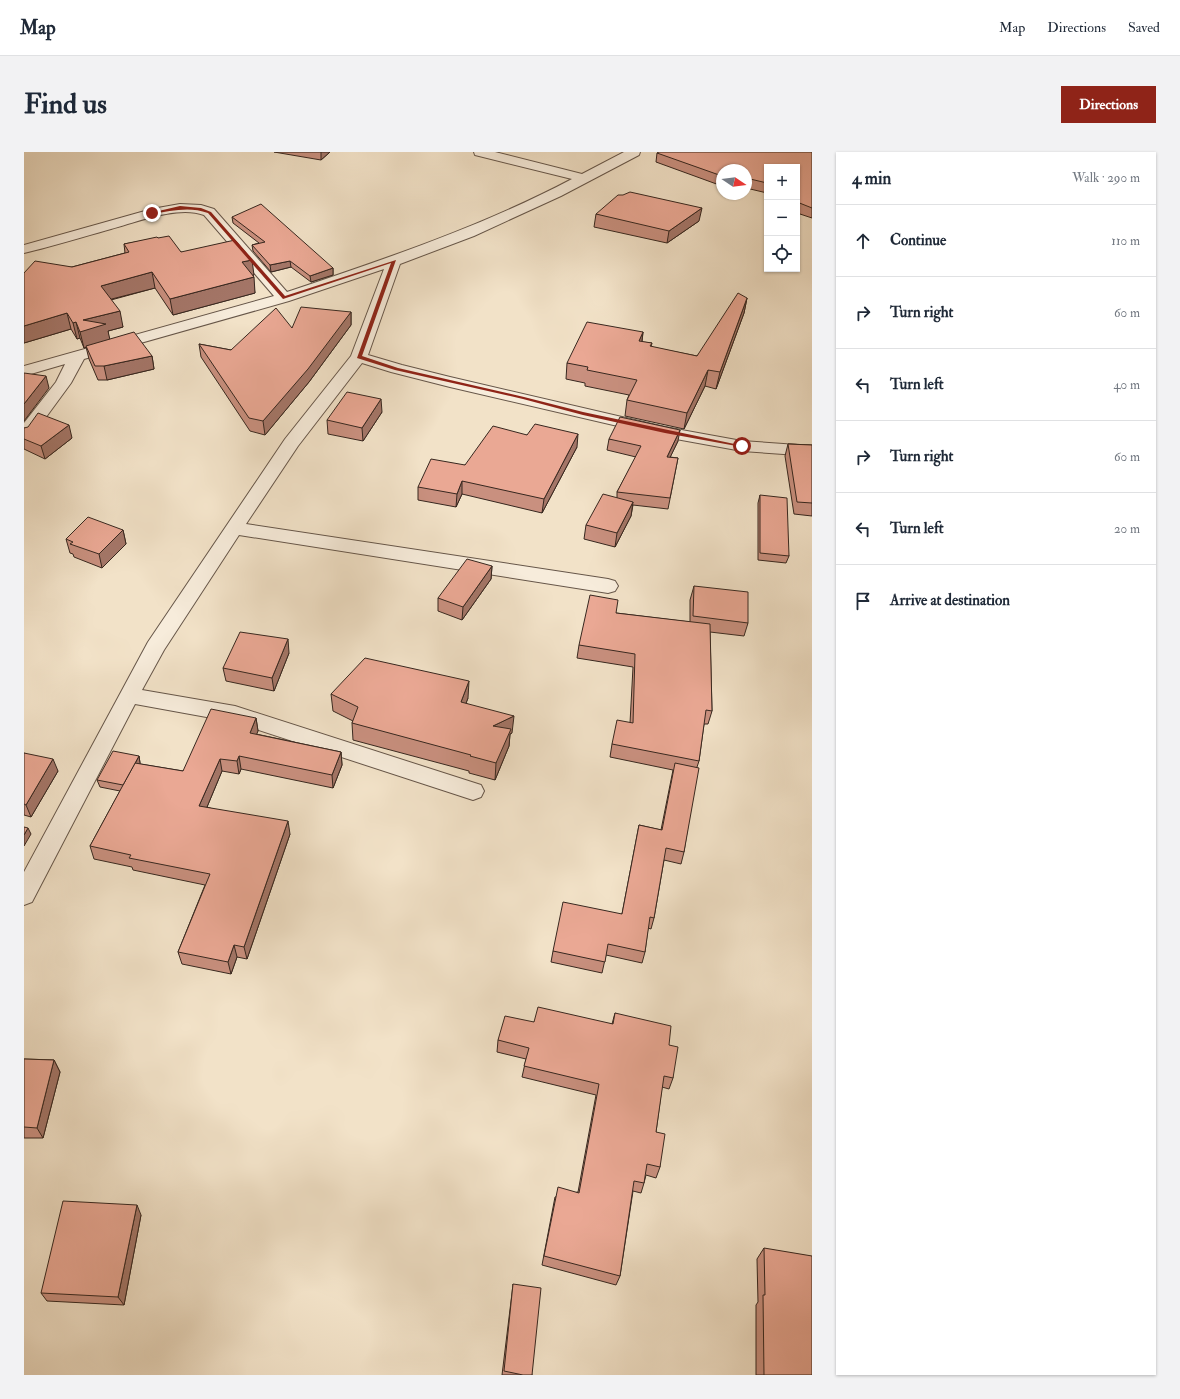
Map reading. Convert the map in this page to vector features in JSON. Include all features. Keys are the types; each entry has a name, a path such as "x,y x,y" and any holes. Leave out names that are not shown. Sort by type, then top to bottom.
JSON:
{"street":[{"path":"480,152 583,178"},
{"path":"24,371 284,298 394,261 469,233 556,192 634,152"},
{"path":"24,249 152,213 180,208 201,209 209,212 284,298"},
{"path":"24,895 155,647 291,443 359,357 394,261"},
{"path":"24,435 63,384 78,356"},
{"path":"359,357 397,369 665,432 742,446 812,451"},
{"path":"235,528 494,570 608,586"},
{"path":"129,695 235,714 473,790"}],"building":[{"path":"812,152 812,208 800,203 800,164 764,164 764,182 752,179 752,164 716,164 716,174 657,153"},
{"path":"630,192 702,208 669,231 596,214 618,195 623,195"},
{"path":"261,204 333,268 310,276 290,261 270,265 252,245 265,242 232,217"},
{"path":"169,236 181,252 235,240 252,260 242,262 254,277 170,299 152,272 101,286 120,311 83,320 106,324 80,332 76,322 73,323 67,313 24,326 24,273 35,261 72,267 129,252 124,244"},
{"path":"738,293 747,298 720,372 708,370 687,413 627,400 637,380 587,370 588,367 567,363 587,322 643,332 639,341 652,343 650,346 697,356"},
{"path":"301,307 351,312 308,369 263,421 249,418 199,344 231,350 276,308 292,328"},
{"path":"134,332 152,356 104,366 95,366 86,346"},
{"path":"24,373 46,376 24,404"},
{"path":"347,392 381,399 362,428 327,420"},
{"path":"38,413 69,425 41,446 24,439 24,428 28,427"},
{"path":"620,417 680,430 667,457 678,458 670,498 617,492 641,446 609,439"},
{"path":"535,424 578,434 544,499 462,481 457,494 418,487 431,459 465,465 493,426 527,435"},
{"path":"788,444 812,445 812,503 797,502"},
{"path":"603,494 633,502 617,533 586,525"},
{"path":"760,495 787,498 789,556 760,553"},
{"path":"88,517 123,530 99,554 70,544 73,542 66,539"},
{"path":"467,559 492,566 463,607 438,598"},
{"path":"694,586 748,592 748,623 693,616"},
{"path":"590,595 618,600 616,613 710,624 712,711 706,710 699,761 612,744 617,720 633,723 635,654 579,645"},
{"path":"240,632 288,639 272,678 223,668"},
{"path":"365,658 469,681 461,702 514,716 493,726 511,729 496,763 352,723 358,707 331,694"},
{"path":"211,709 256,718 250,733 341,752 332,775 239,756 237,761 220,759 199,806 288,821 244,947 234,945 228,962 178,952 210,874 129,858 131,855 90,846 135,763 183,771"},
{"path":"113,751 139,756 123,785 97,780"},
{"path":"24,753 53,759 26,805 24,804"},
{"path":"675,763 699,768 684,852 666,848 654,918 650,917 645,952 608,944 605,962 553,951 563,902 622,914 639,825 662,830"},
{"path":"24,827 28,828 24,835"},
{"path":"538,1007 613,1024 615,1013 671,1026 669,1045 678,1047 673,1078 664,1076 656,1132 665,1134 660,1167 647,1164 644,1183 634,1181 620,1276 544,1256 558,1187 579,1193 599,1084 524,1066 529,1048 498,1040 505,1016 534,1022"},
{"path":"24,1059 54,1060 37,1128 24,1127"},
{"path":"63,1201 137,1205 118,1297 41,1293"},
{"path":"764,1248 812,1256 812,1375 764,1375"},
{"path":"513,1284 541,1288 532,1375 523,1375 504,1371"}],"route":[{"path":"152,213 180,208 201,209 209,212 284,298 394,261 359,357 397,369 583,413 665,432 742,446"}]}
